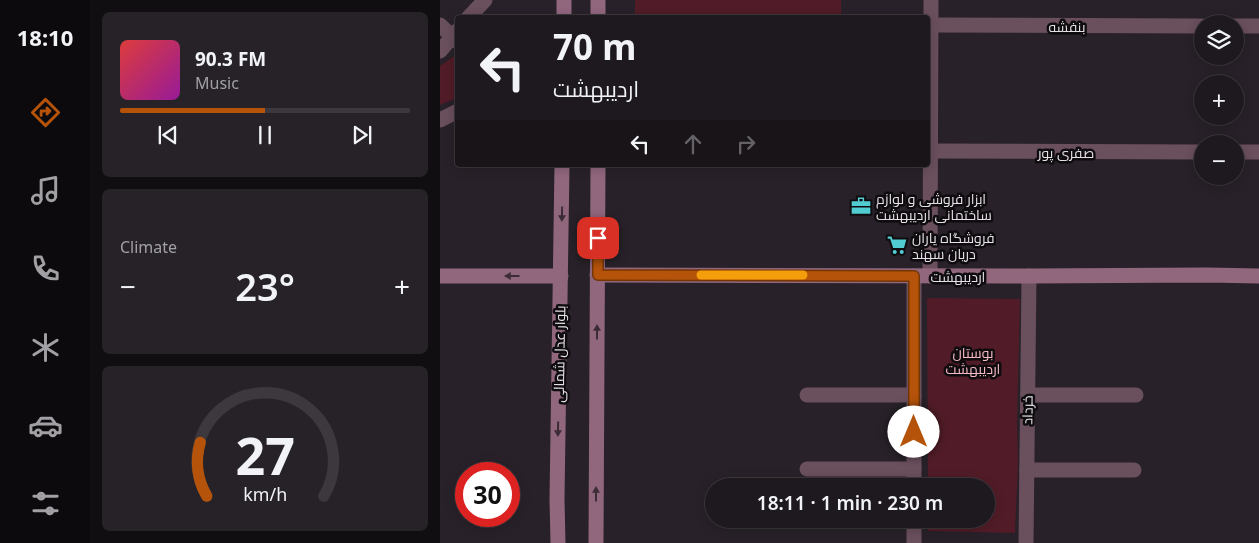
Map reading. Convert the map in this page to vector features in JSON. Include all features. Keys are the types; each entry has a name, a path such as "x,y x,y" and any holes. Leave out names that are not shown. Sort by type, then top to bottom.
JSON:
{"main road":[{"path":"564,0 564,15"},
{"path":"598,0 598,15"},
{"name":"بلوار عدل شمالی","path":"558,543 556,498 562,167"},
{"path":"596,543 598,167"},
{"name":"اردیبهشت","path":"598,275 1259,276"},
{"path":"440,276 561,276"}],"street":[{"path":"471,15 485,0"},
{"path":"930,152 931,0"},
{"path":"440,25 455,36"},
{"name":"بنفشه","path":"931,25 1194,26"},
{"path":"1244,26 1259,26"},
{"path":"440,51 455,38"},
{"path":"440,120 455,112"},
{"name":"صفری پور","path":"930,152 1194,152"},
{"path":"1244,152 1259,152"},
{"path":"914,478 914,395 929,167"},
{"name":"خرداد","path":"1026,543 1029,276"},
{"path":"807,395 914,395"},
{"path":"1028,395 1136,395"},
{"path":"807,469 914,469"},
{"path":"1027,470 1134,470"},
{"path":"914,528 914,543"}],"green space":[{"path":"635,0 841,0 841,15 635,15"},
{"path":"455,57 455,99 440,105 440,66"},
{"name":"بوستان اردیبهشت","path":"927,298 1020,299 1017,421 1018,463 1015,533 928,531 928,528 995,528 995,478 928,478"}],"slow traffic":[{"path":"701,275 803,275"}],"place":[{"name":"ابزار فروشی و لوازم ساختمانی اردیبهشت","path":"861,206"},
{"name":"فروشگاه یاران دریان سهند","path":"897,245"}],"route":[{"path":"598,238 598,275 914,276 914,432"}]}
